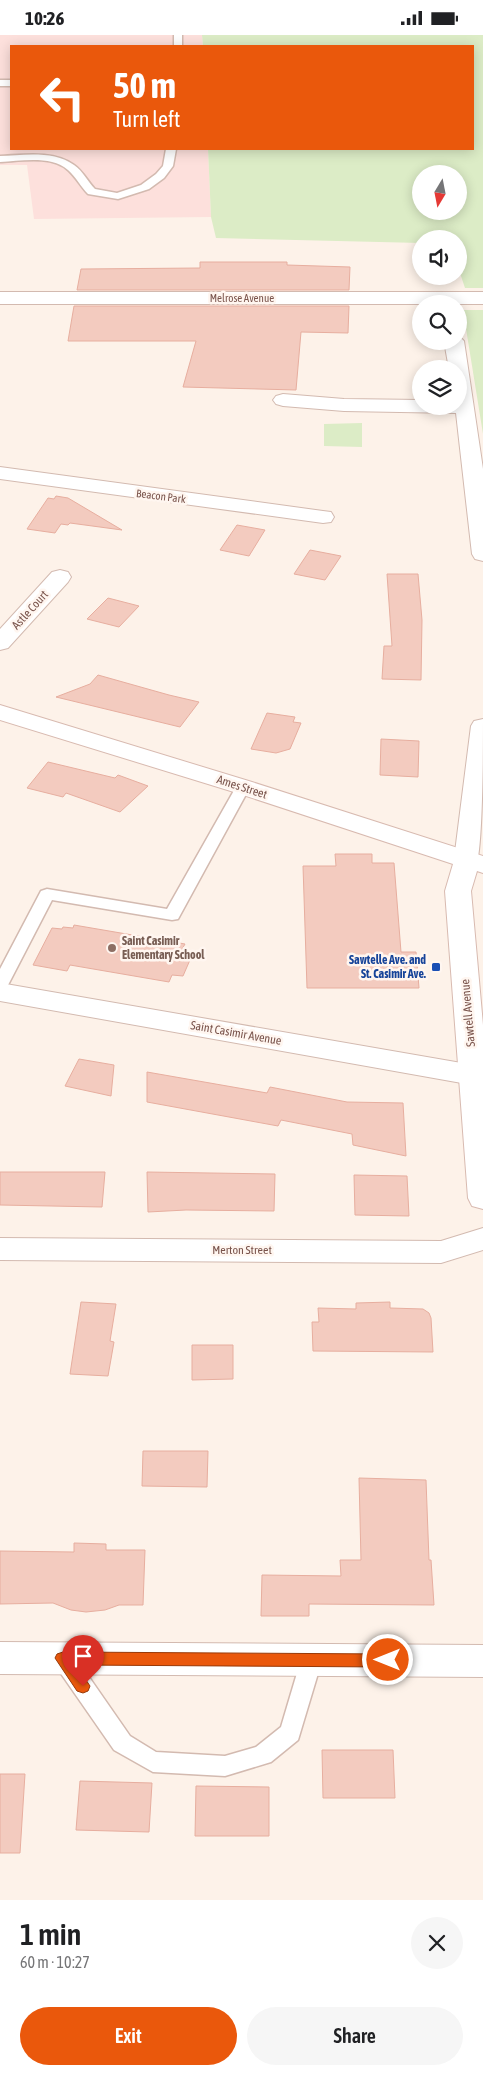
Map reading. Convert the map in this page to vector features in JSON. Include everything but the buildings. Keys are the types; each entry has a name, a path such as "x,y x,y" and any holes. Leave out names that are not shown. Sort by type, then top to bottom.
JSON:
{"street":[{"name":"Melrose Avenue","path":"0,298 412,301"},
{"name":"Melrose Avenue","path":"467,299 483,298"},
{"path":"283,400 344,405 412,406"},
{"path":"466,415 483,554"},
{"name":"Beacon Park","path":"0,473 323,517"},
{"name":"Astle Court","path":"0,643 60,577"},
{"name":"Ames Street","path":"0,712 244,787 475,863"},
{"name":"Sawtell Avenue","path":"483,726 475,863 458,891 483,1198"},
{"name":"Saint Casimir Avenue","path":"0,992 473,1075"},
{"name":"Merton Street","path":"0,1249 441,1252 483,1239"},
{"path":"0,1658 483,1661"}],"lane":[{"path":"0,159 49,159 60,162 72,168 92,192 118,195 145,187 160,176 168,166 171,150"},
{"path":"0,985 47,893 172,915 244,787"},
{"path":"63,1658 122,1743 153,1762 226,1766 263,1755 290,1733 311,1660"}],"shaded area":[{"path":"0,35 202,35 203,45 10,45 10,150 208,150 211,217 34,219 27,165 0,165"}],"green space":[{"path":"202,35 483,35 483,288 465,288 464,285 467,285 467,230 412,230 412,243 216,238 211,217 208,150 474,150 474,45 203,45"},
{"path":"467,310 483,310 483,434 467,335"},
{"path":"362,423 362,447 324,446 324,424"}],"place":[{"name":"Saint Casimir Elementary School","path":"112,948"},
{"name":"Sawtelle Ave. and St. Casimir Ave.","path":"436,967"}],"route":[{"path":"83,1686 63,1658 388,1660"}]}
